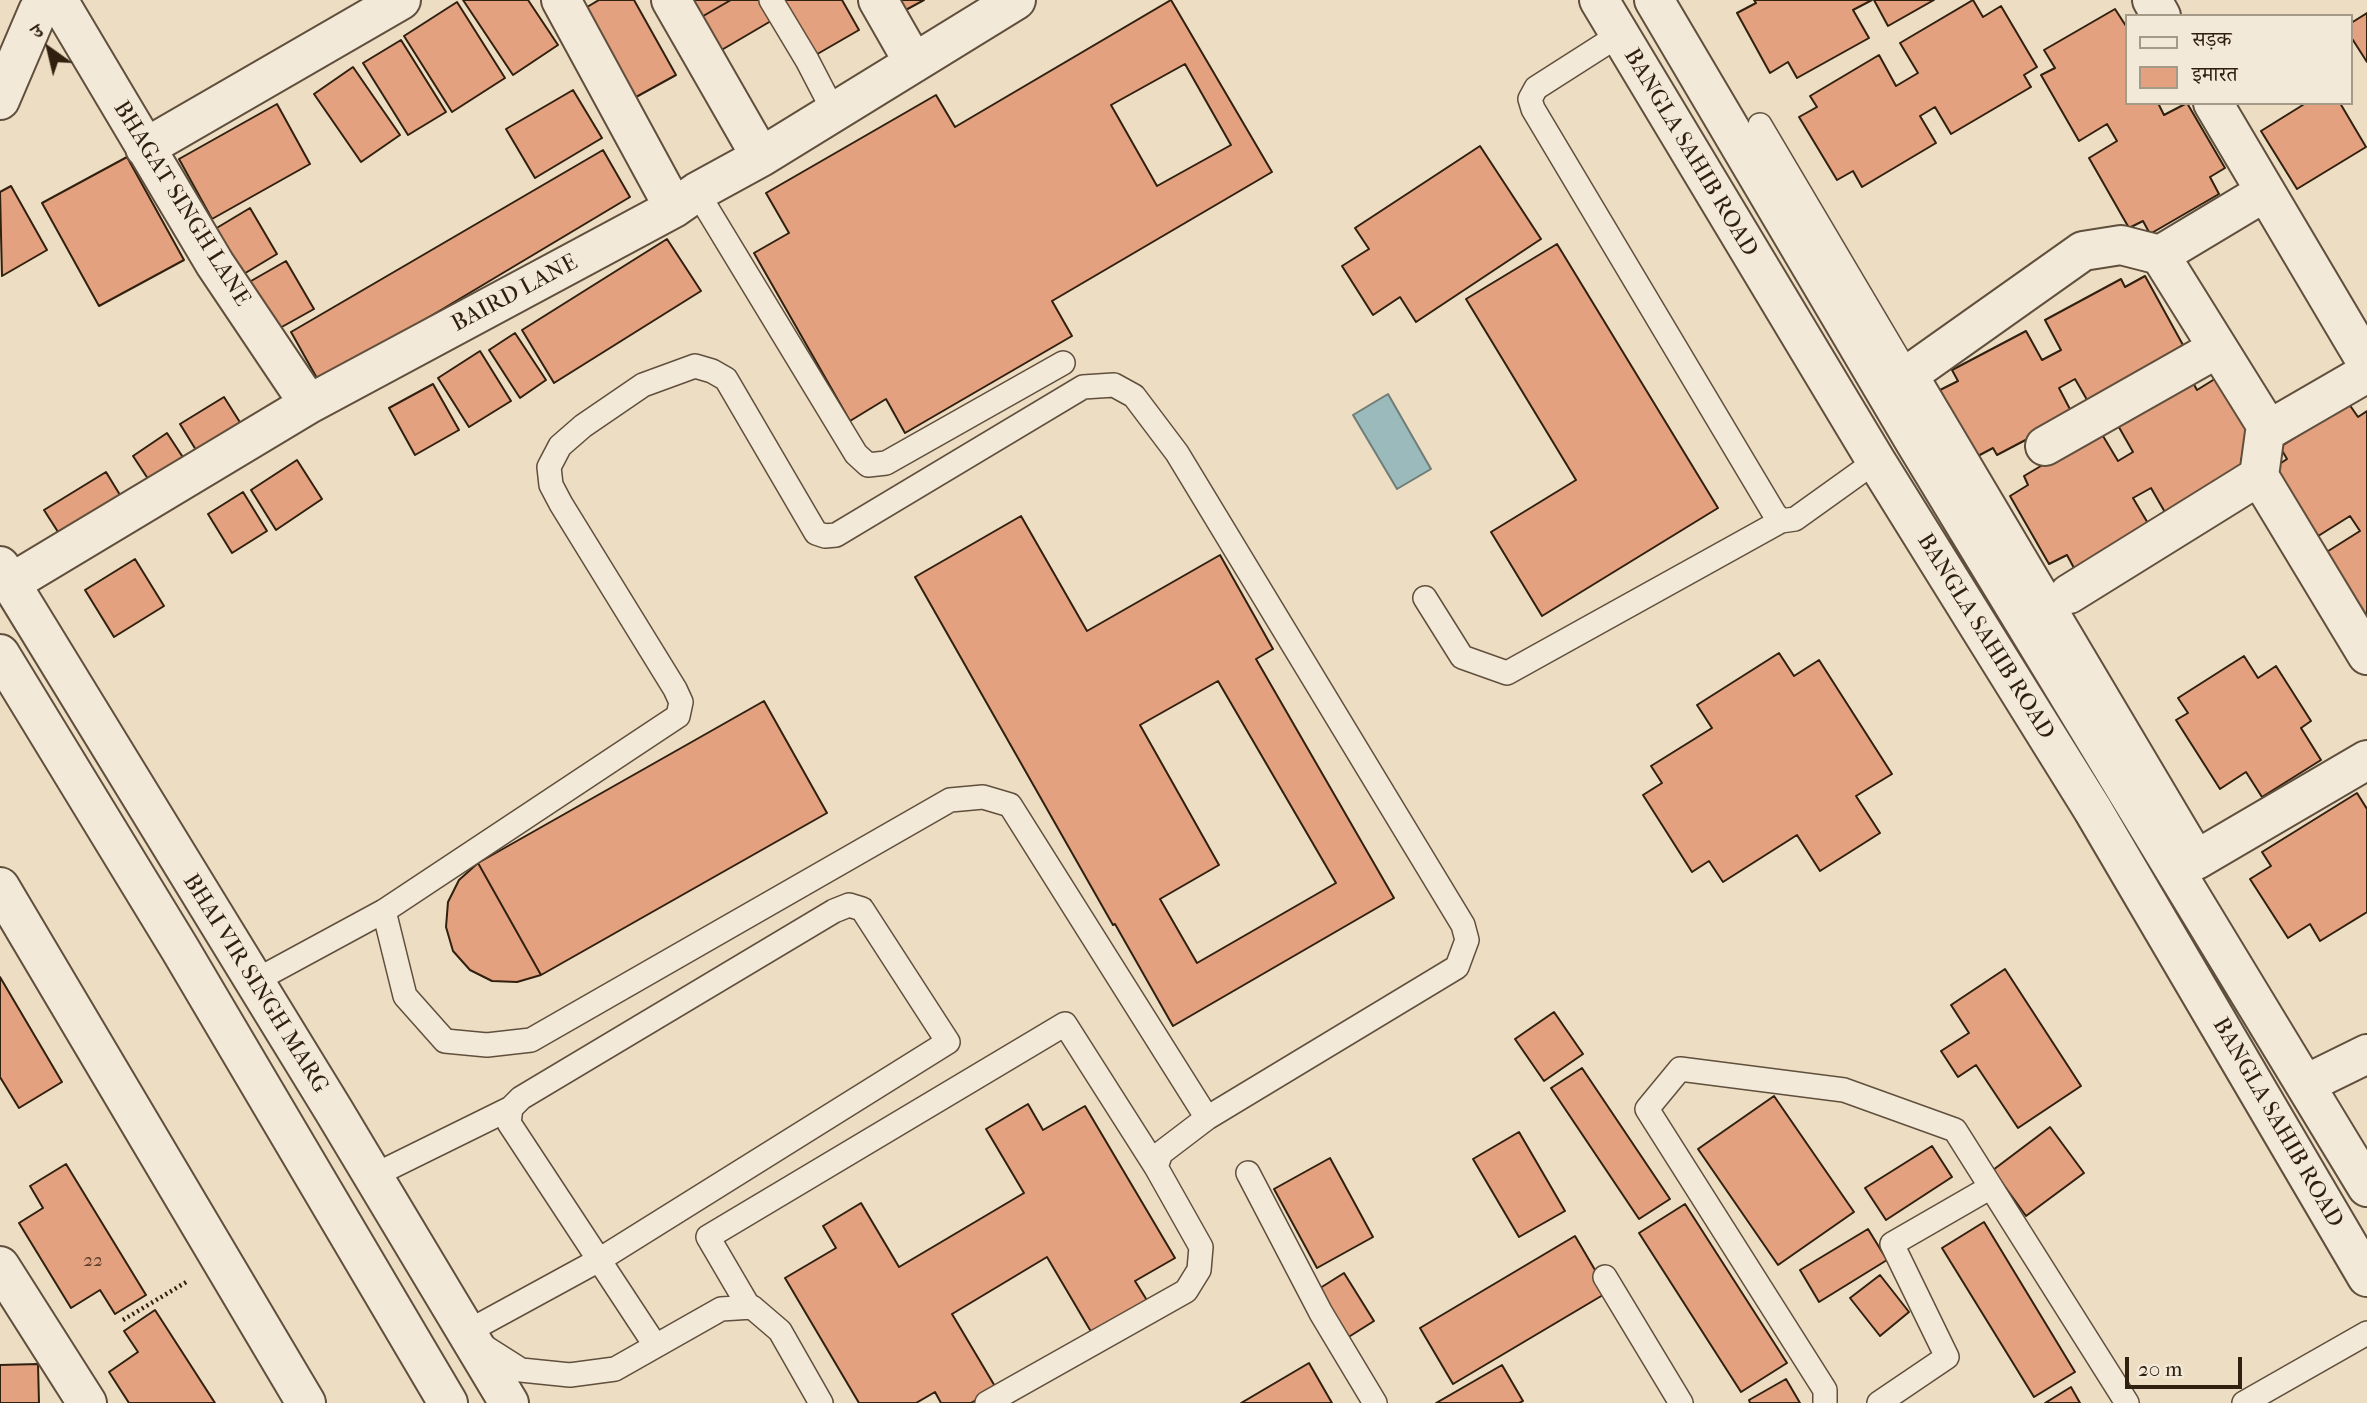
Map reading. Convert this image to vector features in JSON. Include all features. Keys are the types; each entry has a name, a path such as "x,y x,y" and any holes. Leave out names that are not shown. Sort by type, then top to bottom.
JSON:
{"street":[{"path":"0,100 38,11 46,0"},
{"name":"BHAGAT SINGH LANE","path":"58,0 215,264 309,404"},
{"path":"145,148 401,0"},
{"path":"561,0 686,200"},
{"path":"671,0 761,157"},
{"path":"878,0 914,63"},
{"name":"BANGLA SAHIB ROAD","path":"1599,0 1876,461 2093,810 2367,1277"},
{"name":"BANGLA SAHIB ROAD","path":"1654,0 1915,442 2367,1187"},
{"name":"BAIRD LANE","path":"5,574 309,404 686,200 914,63 1000,4"},
{"path":"2214,105 2367,363"},
{"path":"2160,255 2266,192"},
{"path":"2269,430 2160,255 2121,245 2083,251 1908,375 2196,860 2367,761"},
{"path":"2045,446 2218,348"},
{"path":"2367,373 2265,432 2259,476 2367,655"},
{"path":"2069,594 2259,476"},
{"name":"BHAI VIR SINGH MARG","path":"5,574 509,1403"},
{"name":"BHAI VIR SINGH MARG","path":"0,654 180,949 448,1403"},
{"path":"0,887 306,1403"},
{"path":"2306,1084 2367,1054"},
{"path":"0,1266 87,1403"}],"lane":[{"path":"771,0 834,112"},
{"path":"1619,35 1536,88 1530,99 1533,109 1766,501 1781,521"},
{"path":"1760,125 1908,375"},
{"path":"686,200 856,454 868,465 886,463 1063,363"},
{"path":"253,982 384,911 678,716 681,702 675,689 551,485 549,467 559,446 583,426 643,385 695,366 712,371 726,379 816,533 825,536 835,535 1083,387 1114,384 1134,397 1177,453 1462,925 1467,940 1457,967 1207,1118 1161,1153 1156,1167"},
{"path":"1425,598 1462,657 1507,673 1781,521 1795,519 1876,461"},
{"path":"384,911 405,996 444,1041 487,1045 531,1040 950,800 983,797 1010,805 1207,1118"},
{"path":"373,1176 512,1108 521,1098 823,918 849,905 862,909 948,1042 598,1260 469,1335 521,1370 570,1375 615,1369 721,1309 749,1307"},
{"path":"821,1403 780,1331 749,1307 708,1237 1065,1024 1156,1167 1201,1247 1199,1270 1186,1291 987,1403"},
{"path":"1825,1403 1825,1390 1647,1110 1680,1069 1844,1090 1955,1130 2127,1403"},
{"path":"512,1108 509,1123 655,1345"},
{"path":"1248,1173 1321,1313 1375,1403"},
{"path":"1880,1403 1947,1357 1892,1244 1991,1187"},
{"path":"1605,1277 1681,1403"},
{"path":"2244,1403 2367,1333"}],"path":[{"path":"124,1320 222,1261"}],"water":[{"path":"1388,394 1431,469 1397,489 1353,415"}],"building":[{"path":"463,0 528,0 558,45 513,75"},
{"path":"599,0 634,0 676,75 627,102 577,13"},
{"path":"688,0 731,0 698,19"},
{"path":"731,0 759,0 771,21 713,55 698,19"},
{"path":"772,0 842,0 859,30 807,60"},
{"path":"895,0 924,0 902,12"},
{"path":"1171,0 1272,172 1052,301 1072,336 905,433 886,399 850,421 754,253 789,233 766,193 936,95 955,127","holes":["1185,64 1231,145 1157,186 1111,105"]},
{"path":"1754,0 1872,0 1853,10 1869,38 1797,78 1788,62 1770,73 1737,13 1756,3"},
{"path":"1874,0 1934,0 1888,26"},
{"path":"1973,0 1983,17 2001,6 2037,67 2024,75 2031,87 1951,134 1935,107 1920,116 1936,143 1862,187 1853,171 1837,180 1799,117 1817,107 1810,96 1879,55 1896,86 1918,73 1900,43"},
{"path":"457,2 505,78 452,112 404,36"},
{"path":"2115,9 2126,26 2126,105 2159,105 2164,115 2188,105 2225,168 2210,177 2219,194 2150,234 2143,221 2129,228 2089,158 2117,141 2107,124 2079,141 2041,75 2055,68 2044,50"},
{"path":"2367,13 2367,62 2353,40 2353,22"},
{"path":"401,40 446,112 408,135 363,63"},
{"path":"353,67 400,135 361,162 314,94"},
{"path":"573,90 602,138 535,178 506,129"},
{"path":"277,104 310,164 212,219 179,159"},
{"path":"2303,105 2341,105 2366,147 2297,189 2261,131"},
{"path":"1480,146 1541,239 1416,322 1400,297 1373,315 1342,266 1369,249 1355,228"},
{"path":"603,150 630,197 364,356 318,380 291,332"},
{"path":"127,157 184,260 99,306 42,203"},
{"path":"11,186 47,250 2,276 0,192"},
{"path":"250,208 277,254 242,275 215,229"},
{"path":"667,239 701,291 554,383 522,330"},
{"path":"1557,244 1718,508 1542,616 1491,532 1576,480 1466,299"},
{"path":"286,261 314,309 271,333 244,285"},
{"path":"2145,276 2183,345 2170,353 2173,360 2090,405 2075,379 2059,388 2073,415 1997,455 1993,448 1976,457 1940,390 1958,381 1952,370 2026,331 2042,360 2061,350 2045,320 2121,279 2125,287"},
{"path":"515,333 546,380 520,398 489,350"},
{"path":"480,351 511,401 469,427 438,378"},
{"path":"2218,377 2259,448 2241,459 2246,468 2166,514 2151,488 2133,498 2149,525 2074,568 2067,555 2049,564 2010,496 2028,485 2024,476 2100,431 2118,461 2133,452 2116,422 2191,379 2197,390"},
{"path":"433,384 459,430 415,455 389,408"},
{"path":"224,397 248,435 204,463 180,424"},
{"path":"2349,404 2358,417 2367,411 2367,621 2325,553 2360,531 2350,516 2315,538 2272,469 2287,459 2280,447"},
{"path":"167,433 188,465 154,488 133,456"},
{"path":"297,460 322,499 276,530 251,490"},
{"path":"106,472 128,508 67,546 44,510"},
{"path":"243,492 267,531 232,553 208,514"},
{"path":"1021,516 1087,631 1220,555 1273,649 1256,659 1394,898 1173,1026 915,577","holes":["1218,681 1336,883 1197,963 1160,899 1219,865 1140,725"]},
{"path":"135,559 164,606 114,637 85,590"},
{"path":"1779,653 1794,676 1819,660 1892,774 1856,796 1880,833 1820,871 1797,835 1723,882 1709,861 1692,872 1643,795 1662,783 1651,766 1712,728 1697,705"},
{"path":"2244,656 2258,678 2276,666 2311,721 2301,728 2321,760 2262,797 2246,772 2220,789 2176,720 2188,713 2178,698"},
{"path":"764,701 827,813 541,975 478,863"},
{"path":"2357,793 2367,809 2367,912 2320,941 2310,924 2288,938 2250,879 2271,866 2262,852"},
{"path":"478,863 541,975 517,982 492,981 470,970 453,951 446,927 448,902 459,880"},
{"path":"2005,969 2081,1086 2018,1128 1976,1065 1958,1077 1941,1051 1969,1033 1951,1005"},
{"path":"0,977 62,1082 19,1108 0,1077"},
{"path":"1554,1012 1583,1054 1544,1081 1515,1039"},
{"path":"1582,1068 1670,1199 1639,1219 1551,1088"},
{"path":"1774,1096 1854,1212 1778,1265 1698,1149"},
{"path":"1028,1104 1043,1130 1085,1106 1175,1258 1135,1281 1148,1302 1093,1335 1047,1257 952,1314 996,1388 971,1403 941,1403 935,1392 916,1403 859,1403 785,1278 836,1248 823,1226 861,1203 899,1267 1024,1193 986,1129"},
{"path":"2050,1127 2084,1173 2026,1216 1993,1170"},
{"path":"1519,1132 1565,1211 1519,1237 1473,1159"},
{"path":"1932,1146 1952,1177 1886,1220 1865,1188"},
{"path":"1330,1158 1373,1237 1317,1268 1274,1189"},
{"path":"66,1164 146,1295 115,1314 100,1290 71,1308 19,1223 43,1208 30,1186"},
{"path":"1685,1204 1787,1363 1741,1392 1639,1233"},
{"path":"1984,1222 2075,1372 2034,1397 1942,1248"},
{"path":"1868,1229 1887,1260 1819,1302 1800,1270"},
{"path":"1575,1236 1608,1292 1453,1384 1420,1328"},
{"path":"1344,1273 1374,1321 1347,1338 1317,1290"},
{"path":"1880,1275 1909,1312 1880,1336 1850,1298"},
{"path":"155,1310 215,1403 129,1403 109,1372 138,1352 124,1331"},
{"path":"1309,1363 1332,1403 1241,1403"},
{"path":"38,1364 39,1403 0,1403 0,1365"},
{"path":"1502,1365 1523,1401 1436,1403"},
{"path":"1786,1379 1800,1403 1750,1403 1749,1400"},
{"path":"2071,1387 2080,1403 2045,1403"}]}
